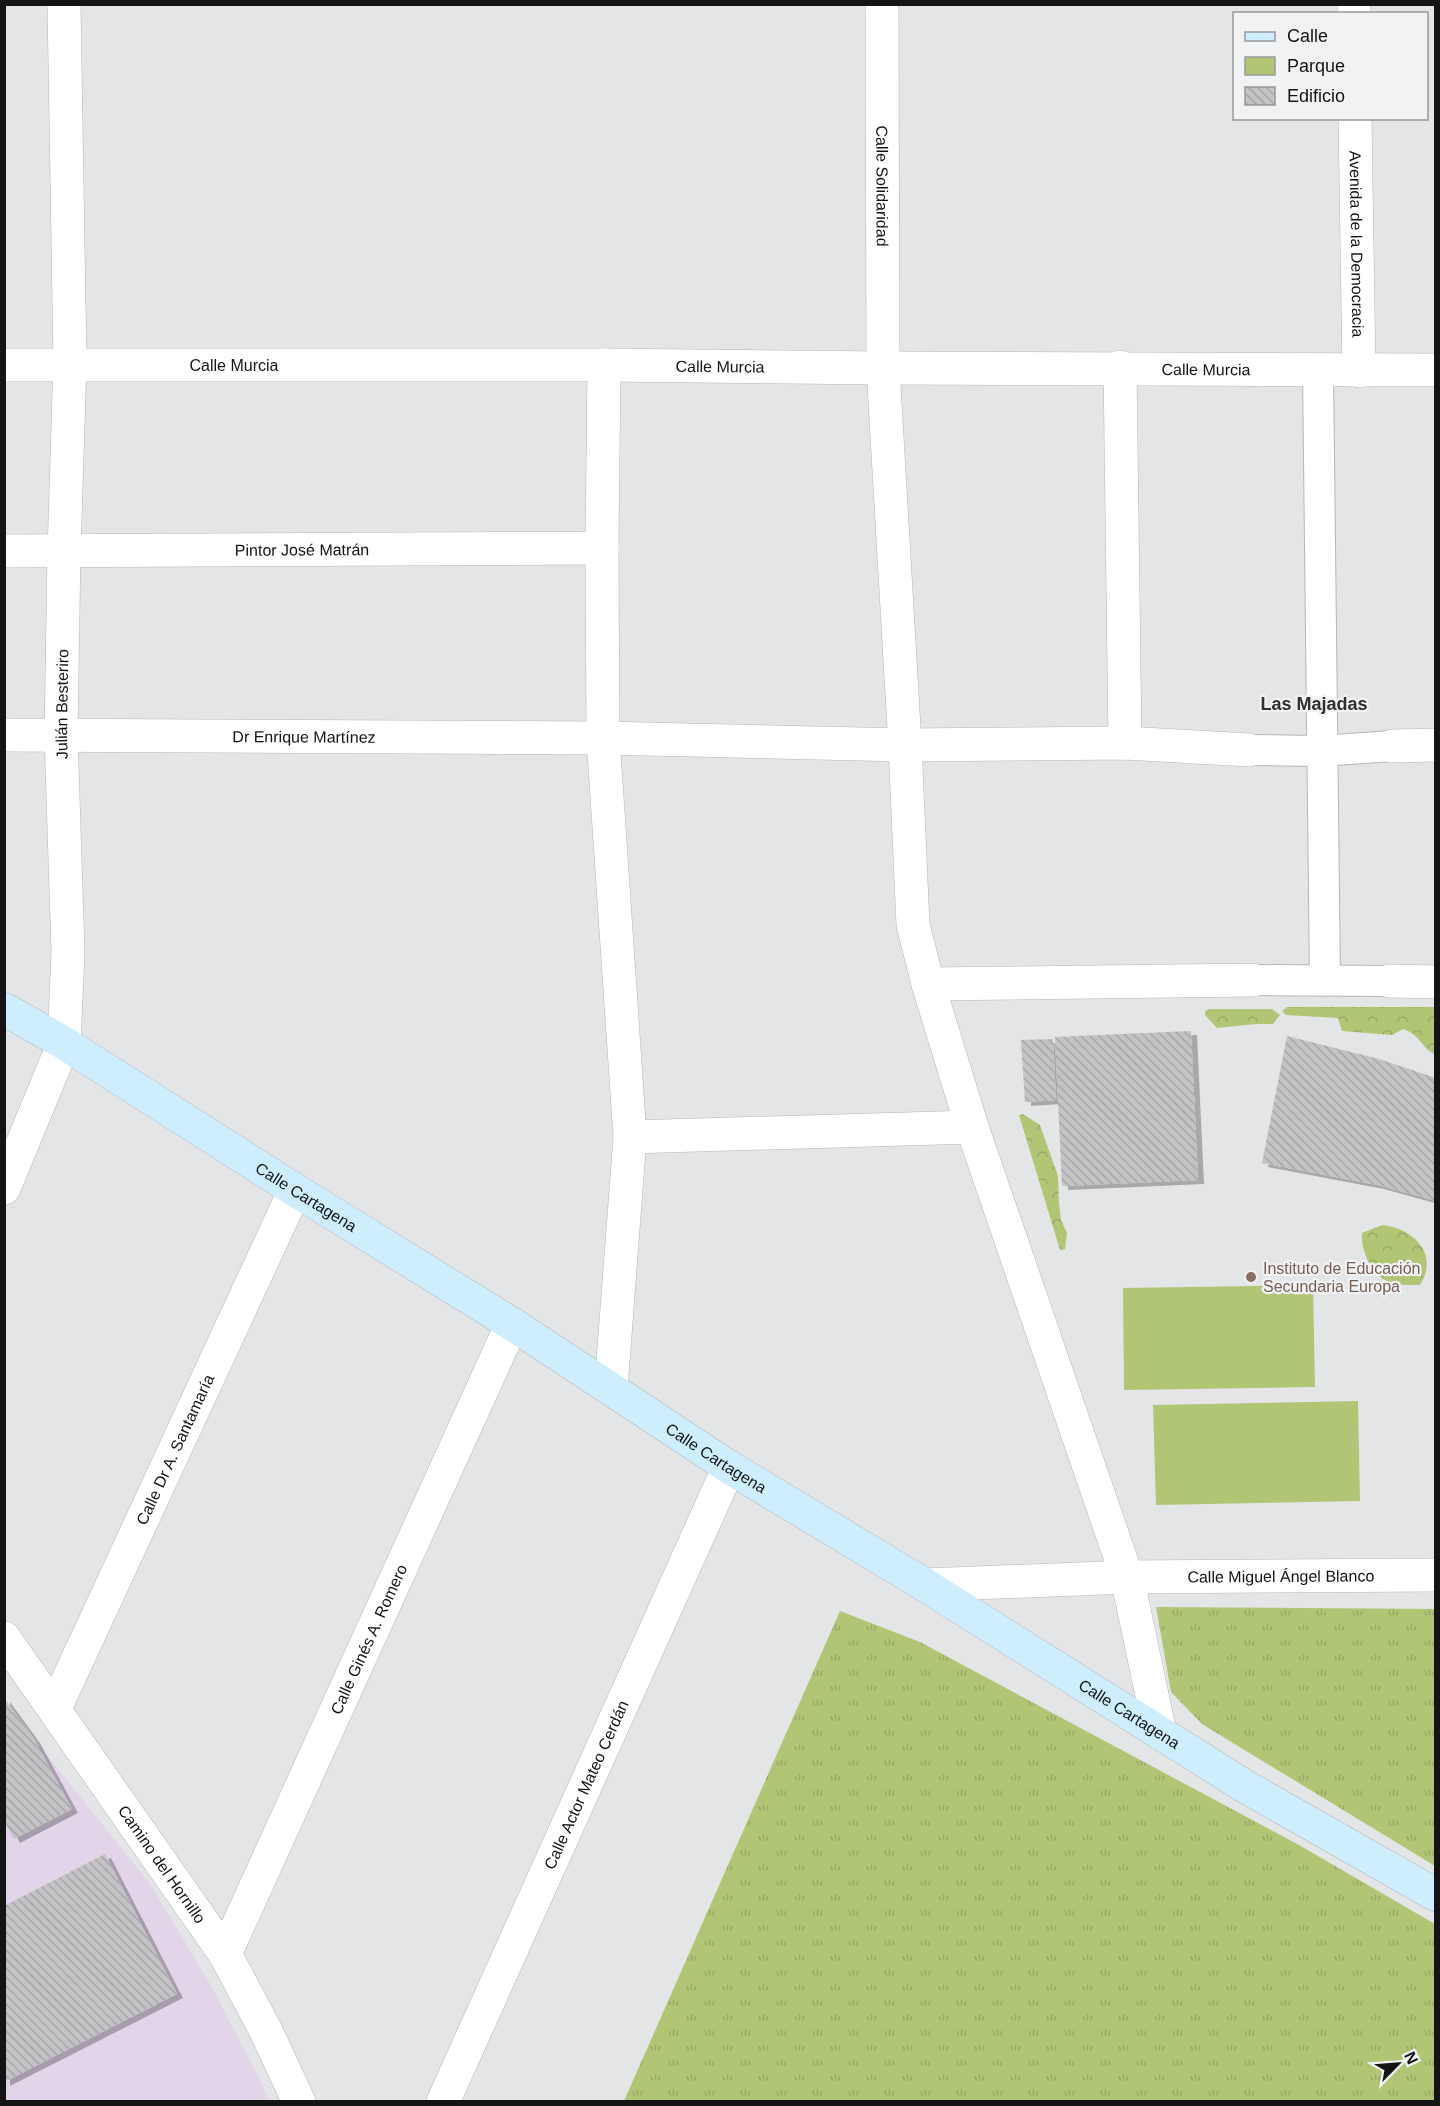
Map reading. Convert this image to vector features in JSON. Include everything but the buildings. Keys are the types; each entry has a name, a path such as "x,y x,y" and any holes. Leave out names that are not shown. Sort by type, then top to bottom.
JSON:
{"main road":[{"name":"Calle Cartagena","path":"4,1009 64,1043 512,1324 729,1467 925,1585 1246,1787 1436,1895"}],"street":[{"name":"Julián Besteriro","path":"4,1188 64,1043 68,952 61,735 70,363 64,4"},
{"name":"Calle Solidaridad","path":"882,4 883,368 913,925 928,984 972,1127 1127,1577 1160,1732"},
{"name":"Avenida de la Democracia","path":"1355,120 1359,371"},
{"name":"Calle Murcia","path":"4,365 70,363 604,364 883,368 1120,367 1436,370"},
{"path":"604,364 603,738 630,1137 611,1388"},
{"path":"1120,367 1125,743"},
{"path":"1318,370 1325,981"},
{"name":"Pintor José Matrán","path":"4,551 602,548"},
{"name":"Dr Enrique Martínez","path":"4,735 603,738 905,745 1125,743 1250,750"},
{"path":"1250,750 1321,751 1436,745"},
{"path":"928,984 1253,980 1436,982"},
{"path":"630,1137 972,1127"},
{"name":"Calle Dr A. Santamaría","path":"55,1708 295,1190"},
{"name":"Calle Ginés A. Romero","path":"225,1954 512,1324"},
{"name":"Calle Actor Mateo Cerdán","path":"443,2102 729,1467"},
{"name":"Calle Miguel Ángel Blanco","path":"925,1585 1127,1577 1436,1575"},
{"name":"Camino del Hornillo","path":"4,1638 225,1954 266,2031 299,2102"}],"shaded area":[{"path":"4,1698 151,1885 212,1987 269,2101 5,2101"}],"green space":[{"path":"1287,1007 1435,1007 1435,1054 1414,1035 1403,1029 1392,1035 1342,1031 1338,1018 1286,1015 1282,1011"},
{"path":"1209,1009 1272,1009 1280,1015 1273,1024 1217,1028 1205,1015 1205,1011"},
{"path":"1023,1114 1040,1125 1058,1176 1061,1220 1067,1233 1065,1249 1060,1250 1019,1115"},
{"path":"1382,1225 1404,1231 1420,1244 1427,1263 1420,1285 1391,1283 1376,1273 1368,1261 1362,1233"},
{"path":"1313,1285 1315,1387 1124,1390 1123,1288"},
{"path":"1358,1401 1360,1501 1156,1505 1153,1405"},
{"path":"1156,1607 1435,1609 1435,1866 1202,1724 1171,1692"},
{"path":"840,1611 920,1642 1299,1845 1435,1924 1435,2101 624,2101"}],"place":[{"name":"Instituto de Educación Secundaria Europa","path":"1251,1277"}],"district":[{"name":"Las Majadas","path":"1314,704"}]}
